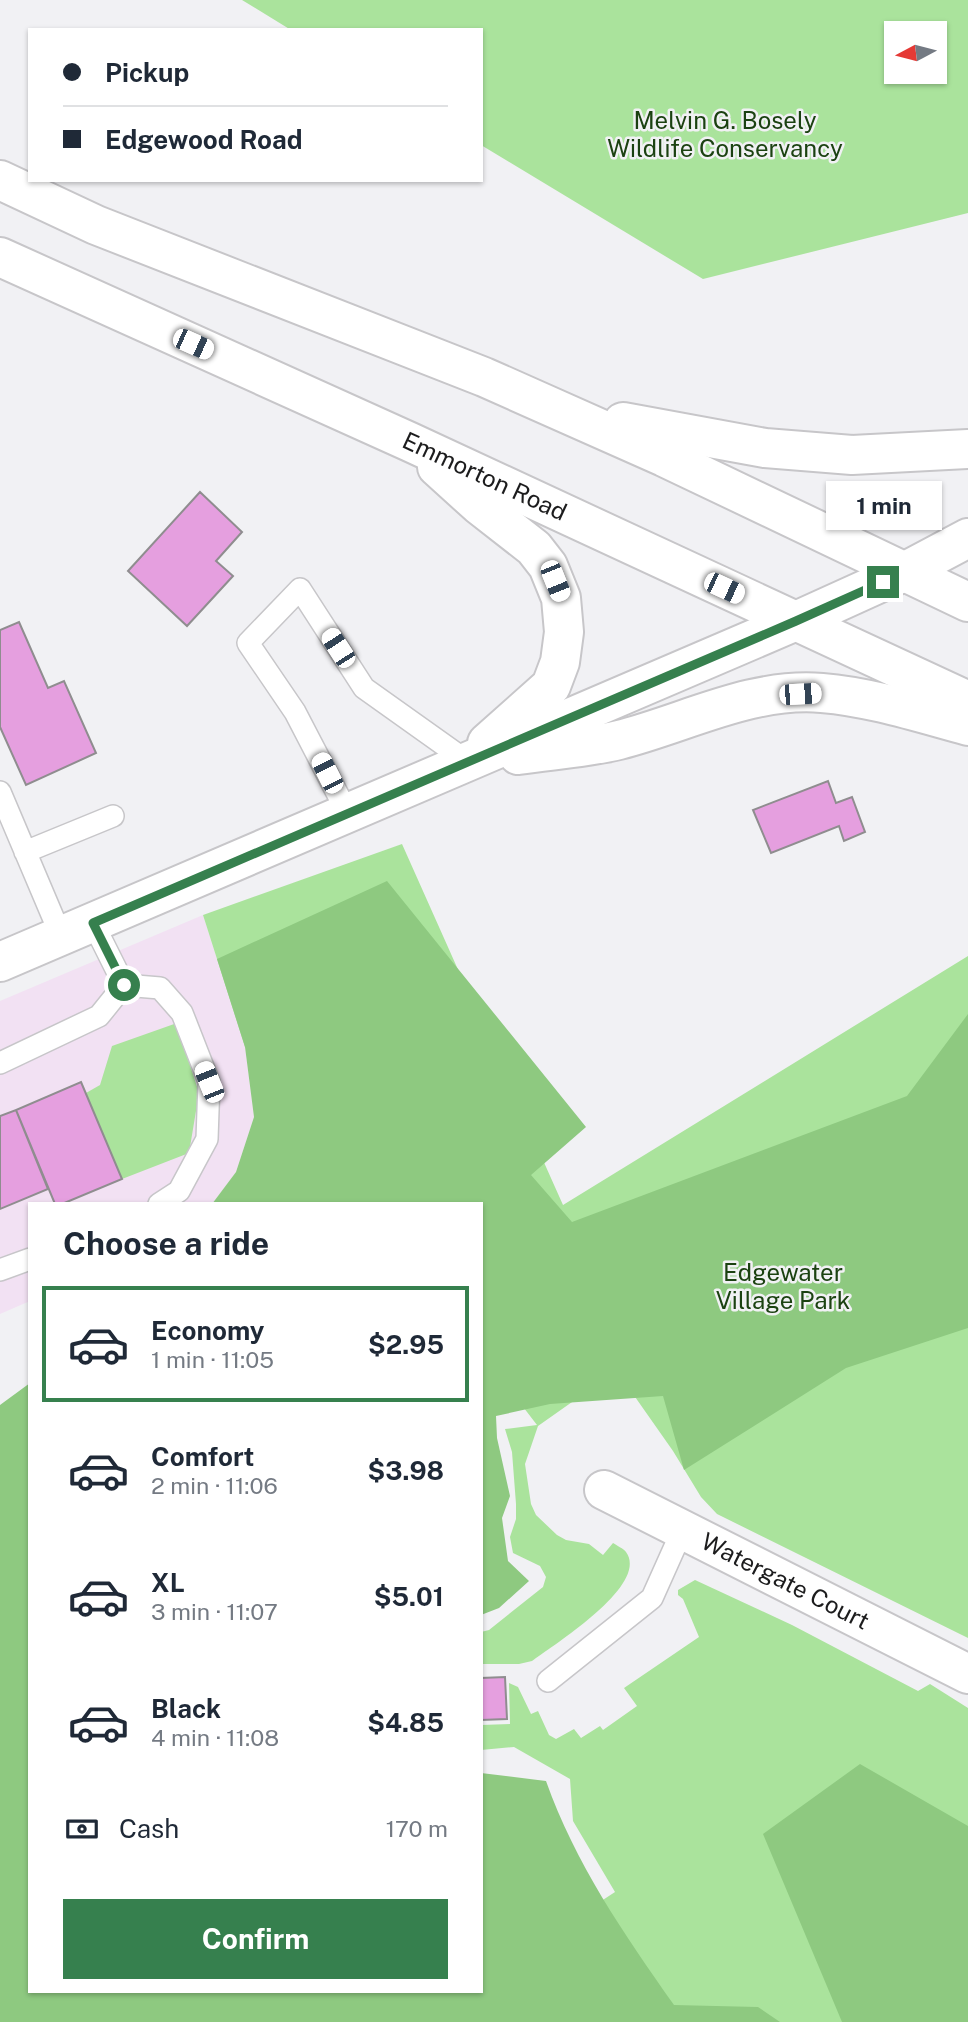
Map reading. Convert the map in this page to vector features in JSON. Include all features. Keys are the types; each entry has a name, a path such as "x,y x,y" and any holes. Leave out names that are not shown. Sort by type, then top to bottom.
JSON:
{"main road":[{"path":"0,180 96,225 484,377 664,457 968,602"},
{"name":"Emmorton Road","path":"0,257 411,442 968,701"},
{"path":"484,377 632,425 765,447 852,454 968,449"},
{"path":"411,442 479,505 534,548 548,566 561,598 563,642 560,662 551,686 468,762"},
{"path":"0,962 796,621 904,572 968,538"},
{"path":"468,762 617,740 740,701 800,694 820,693 877,702 968,726"},
{"name":"Watergate Court","path":"604,1490 968,1674"}],"lane":[{"path":"348,814 295,712 248,643 300,589 364,688 468,762"},
{"path":"0,792 25,852 77,929 124,985 160,988 182,1013 209,1082 207,1139 180,1191 162,1202"},
{"path":"25,852 113,816"},
{"path":"0,1063 99,1016 124,985"},
{"path":"0,1270 28,1260"},
{"path":"548,1681 652,1598 682,1531"}],"shaded area":[{"path":"203,915 245,1047 254,1117 236,1172 214,1202 28,1202 28,1302 0,1314 0,1001"}],"green space":[{"name":"Melvin G. Bosely Wildlife Conservancy","path":"242,0 968,0 968,213 703,279 483,146 483,28 288,28"},
{"name":"Edgewater Village Park","path":"402,844 563,1205 968,956 968,1638 717,1514 701,1497 633,1394 582,1395 538,1426 525,1464 531,1504 536,1515 557,1535 566,1540 589,1544 603,1555 613,1543 626,1552 630,1566 624,1581 596,1613 532,1661 519,1664 483,1664 483,1632 489,1630 543,1587 546,1577 540,1566 513,1553 510,1537 516,1519 516,1504 512,1452 505,1429 537,1425 483,1355 483,1202 478,1202 245,1047 203,915"},
{"name":"Edgewater Village Park","path":"387,881 586,1127 531,1175 572,1222 907,1096 968,1014 968,1328 846,1368 684,1470 663,1396 550,1404 496,1416 497,1438 510,1496 502,1518 508,1561 529,1581 499,1608 483,1614 483,1202 214,1202 236,1172 254,1117 245,1047 217,959"},
{"path":"177,1023 199,1093 189,1153 122,1179 86,1093 100,1085 112,1046"},
{"path":"28,1384 28,1993 483,1993 483,1773 546,1781 571,1841 602,1897 674,2005 758,2007 780,2022 0,2022 0,1405"},
{"path":"695,1580 792,1625 918,1691 930,1684 968,1708 968,2022 418,2022 483,1993 483,1979 615,1892 573,1821 570,1779 514,1747 483,1750 483,1725 510,1724 509,1683 518,1687 531,1714 538,1711 549,1735 556,1739 574,1729 581,1738 600,1726 603,1730 637,1706 624,1688 699,1637 678,1590"},
{"path":"860,1764 968,1826 968,2022 842,2022 763,1834"}],"building":[{"path":"200,492 242,532 216,561 233,576 187,626 128,571"},
{"path":"19,622 48,688 64,681 96,753 26,785 0,727 0,630"},
{"path":"828,781 836,803 852,797 865,832 844,841 839,826 771,853 753,810"},
{"path":"81,1082 122,1179 67,1202 54,1202 16,1110"},
{"path":"16,1110 48,1189 0,1209 0,1116"},
{"path":"505,1677 507,1719 483,1720 483,1678"}],"route":[{"path":"124,985 93,923 883,582"}]}
